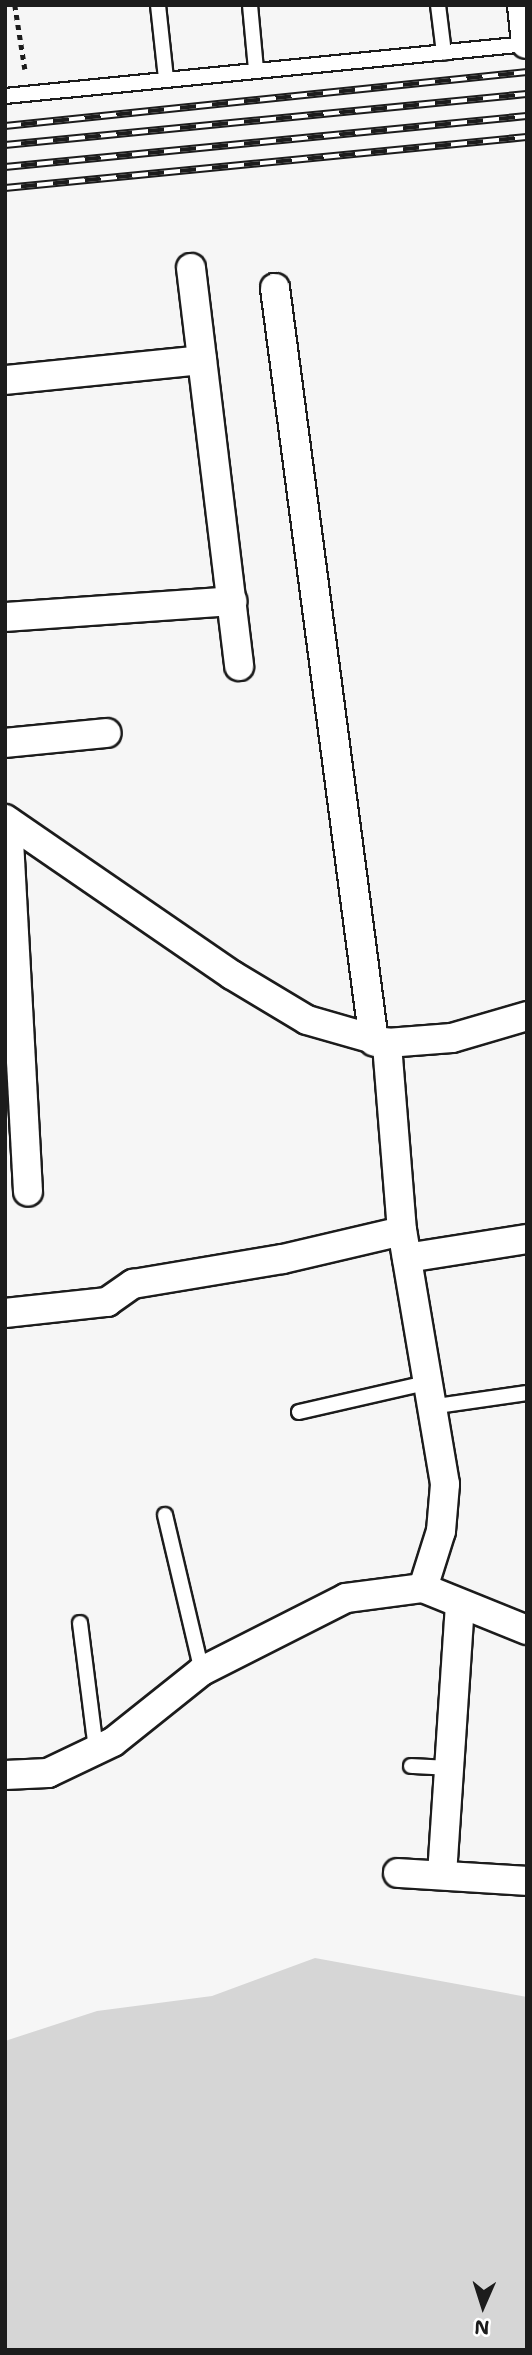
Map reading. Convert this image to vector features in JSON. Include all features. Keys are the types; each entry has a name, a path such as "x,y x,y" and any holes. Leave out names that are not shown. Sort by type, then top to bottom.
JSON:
{"street":[{"path":"522,5 526,44"},
{"path":"191,268 240,666"},
{"path":"275,288 380,1043 404,1244 445,1483 441,1531 423,1588"},
{"path":"5,380 202,360"},
{"path":"5,617 232,601"},
{"path":"5,743 107,733"},
{"path":"7,820 242,982 307,1020 380,1043 452,1038 527,1016"},
{"path":"7,820 10,938 28,1191"},
{"path":"5,1313 107,1302 133,1284 283,1259 404,1244 527,1239"},
{"path":"5,1775 48,1773 113,1742 202,1671 346,1598 423,1588 527,1630"},
{"path":"442,1875 460,1605"},
{"path":"398,1873 527,1881"}],"lane":[{"path":"158,5 166,79"},
{"path":"250,5 256,70"},
{"path":"438,5 444,53"},
{"path":"5,96 526,44"},
{"path":"299,1412 428,1395 527,1393"},
{"path":"165,1515 202,1671"},
{"path":"80,1623 96,1750"},
{"path":"411,1766 449,1768"}],"path":[{"path":"15,5 29,94"}],"shaded area":[{"path":"315,1958 527,1997 527,2350 5,2350 5,2041 97,2011 212,1996"}],"railway":[{"path":"5,126 527,72"},
{"path":"5,145 527,94"},
{"path":"5,167 527,116"},
{"path":"5,188 527,137"}]}
